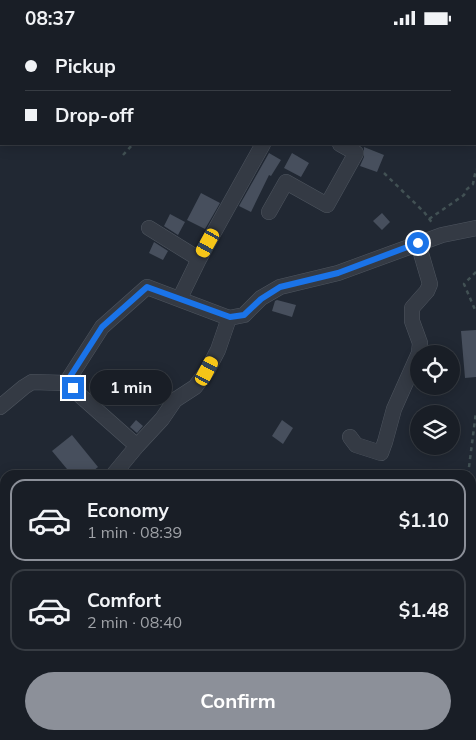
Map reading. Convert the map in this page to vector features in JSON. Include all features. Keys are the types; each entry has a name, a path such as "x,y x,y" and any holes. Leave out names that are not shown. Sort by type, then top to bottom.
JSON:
{"street":[{"path":"180,298 199,259 263,145"},
{"path":"269,212 286,182 327,205 356,153 342,145"},
{"path":"149,228 199,259"},
{"path":"66,383 102,327 147,287 230,317 244,315 261,299 280,287 338,273 442,235 476,228"},
{"path":"350,437 356,445 381,453 394,409 419,353 420,343 412,321 412,308 427,291 430,284 418,243"},
{"path":"117,470 162,419 175,400 195,387 207,371 218,350 230,317"},
{"path":"0,407 32,382 66,383 137,446"}],"path":[{"path":"122,155 132,145"},
{"path":"429,219 464,195 466,190 473,184 476,169"},
{"path":"384,173 442,235"},
{"path":"476,272 464,284 476,313"},
{"path":"469,470 476,412"}],"building":[{"path":"364,147 384,155 377,172 360,166 364,157"},
{"path":"269,153 281,160 271,176 269,175 251,212 239,206"},
{"path":"292,153 309,163 301,177 284,168"},
{"path":"201,193 220,203 205,229 187,220"},
{"path":"382,213 390,222 382,230 373,221"},
{"path":"170,214 185,222 178,235 164,226"},
{"path":"154,242 168,251 163,260 149,253"},
{"path":"277,300 296,305 292,317 272,311"},
{"path":"476,330 476,377 465,378 461,331"},
{"path":"136,420 143,426 137,433 130,427"},
{"path":"282,420 293,428 283,444 272,436"},
{"path":"72,435 98,467 94,470 68,470 52,451"}],"route":[{"path":"73,388 66,383 102,327 147,287 180,298 212,312 230,317 244,315 261,299 280,287 338,273 418,243"}]}
